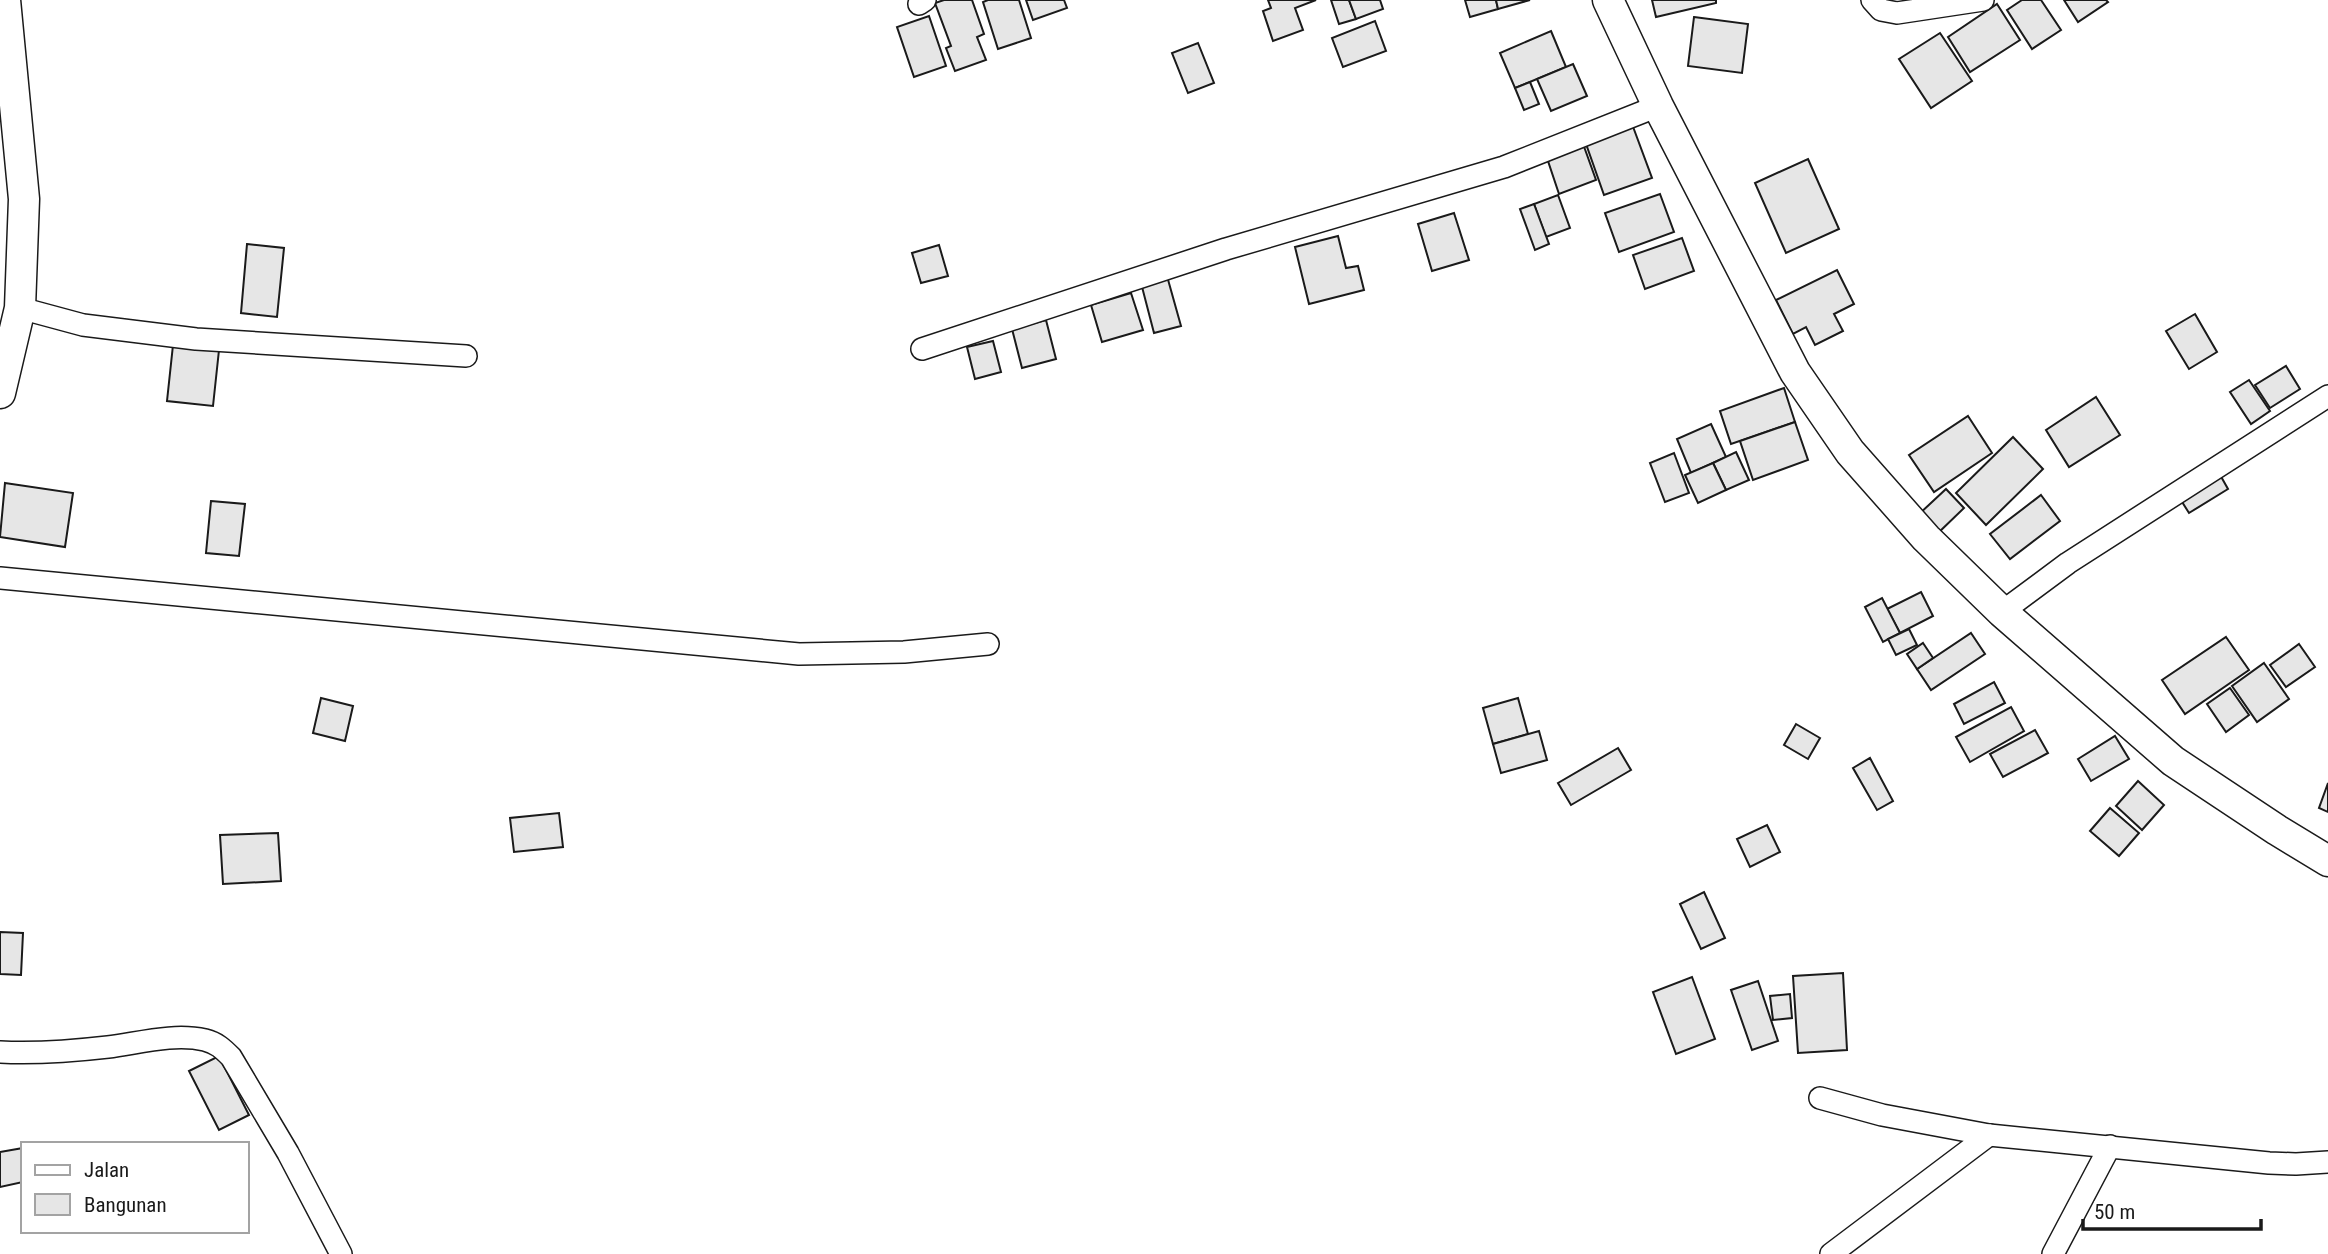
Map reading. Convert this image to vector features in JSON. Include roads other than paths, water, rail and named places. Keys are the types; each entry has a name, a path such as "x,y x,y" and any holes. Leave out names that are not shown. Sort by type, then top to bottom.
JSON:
{"street":[{"path":"0,393 20,308 24,199 5,0"},
{"path":"1608,0 1658,106 1795,372 1850,452 1926,538 2002,612 2173,761 2328,861"},
{"path":"1872,0 1881,10 1897,13 1983,0"},
{"path":"922,349 1226,249 1504,167 1658,106"},
{"path":"20,308 83,325 196,339 466,356"},
{"path":"2002,612 2068,563 2328,396"},
{"path":"0,578 799,654 904,652 988,644"},
{"path":"0,1052 102,1047 190,1038 220,1046 232,1057 288,1153 341,1254"},
{"path":"1820,1098 1882,1115 1989,1135 2282,1164 2328,1162"},
{"path":"1831,1254 1989,1135"},
{"path":"2053,1254 2110,1146"}]}
